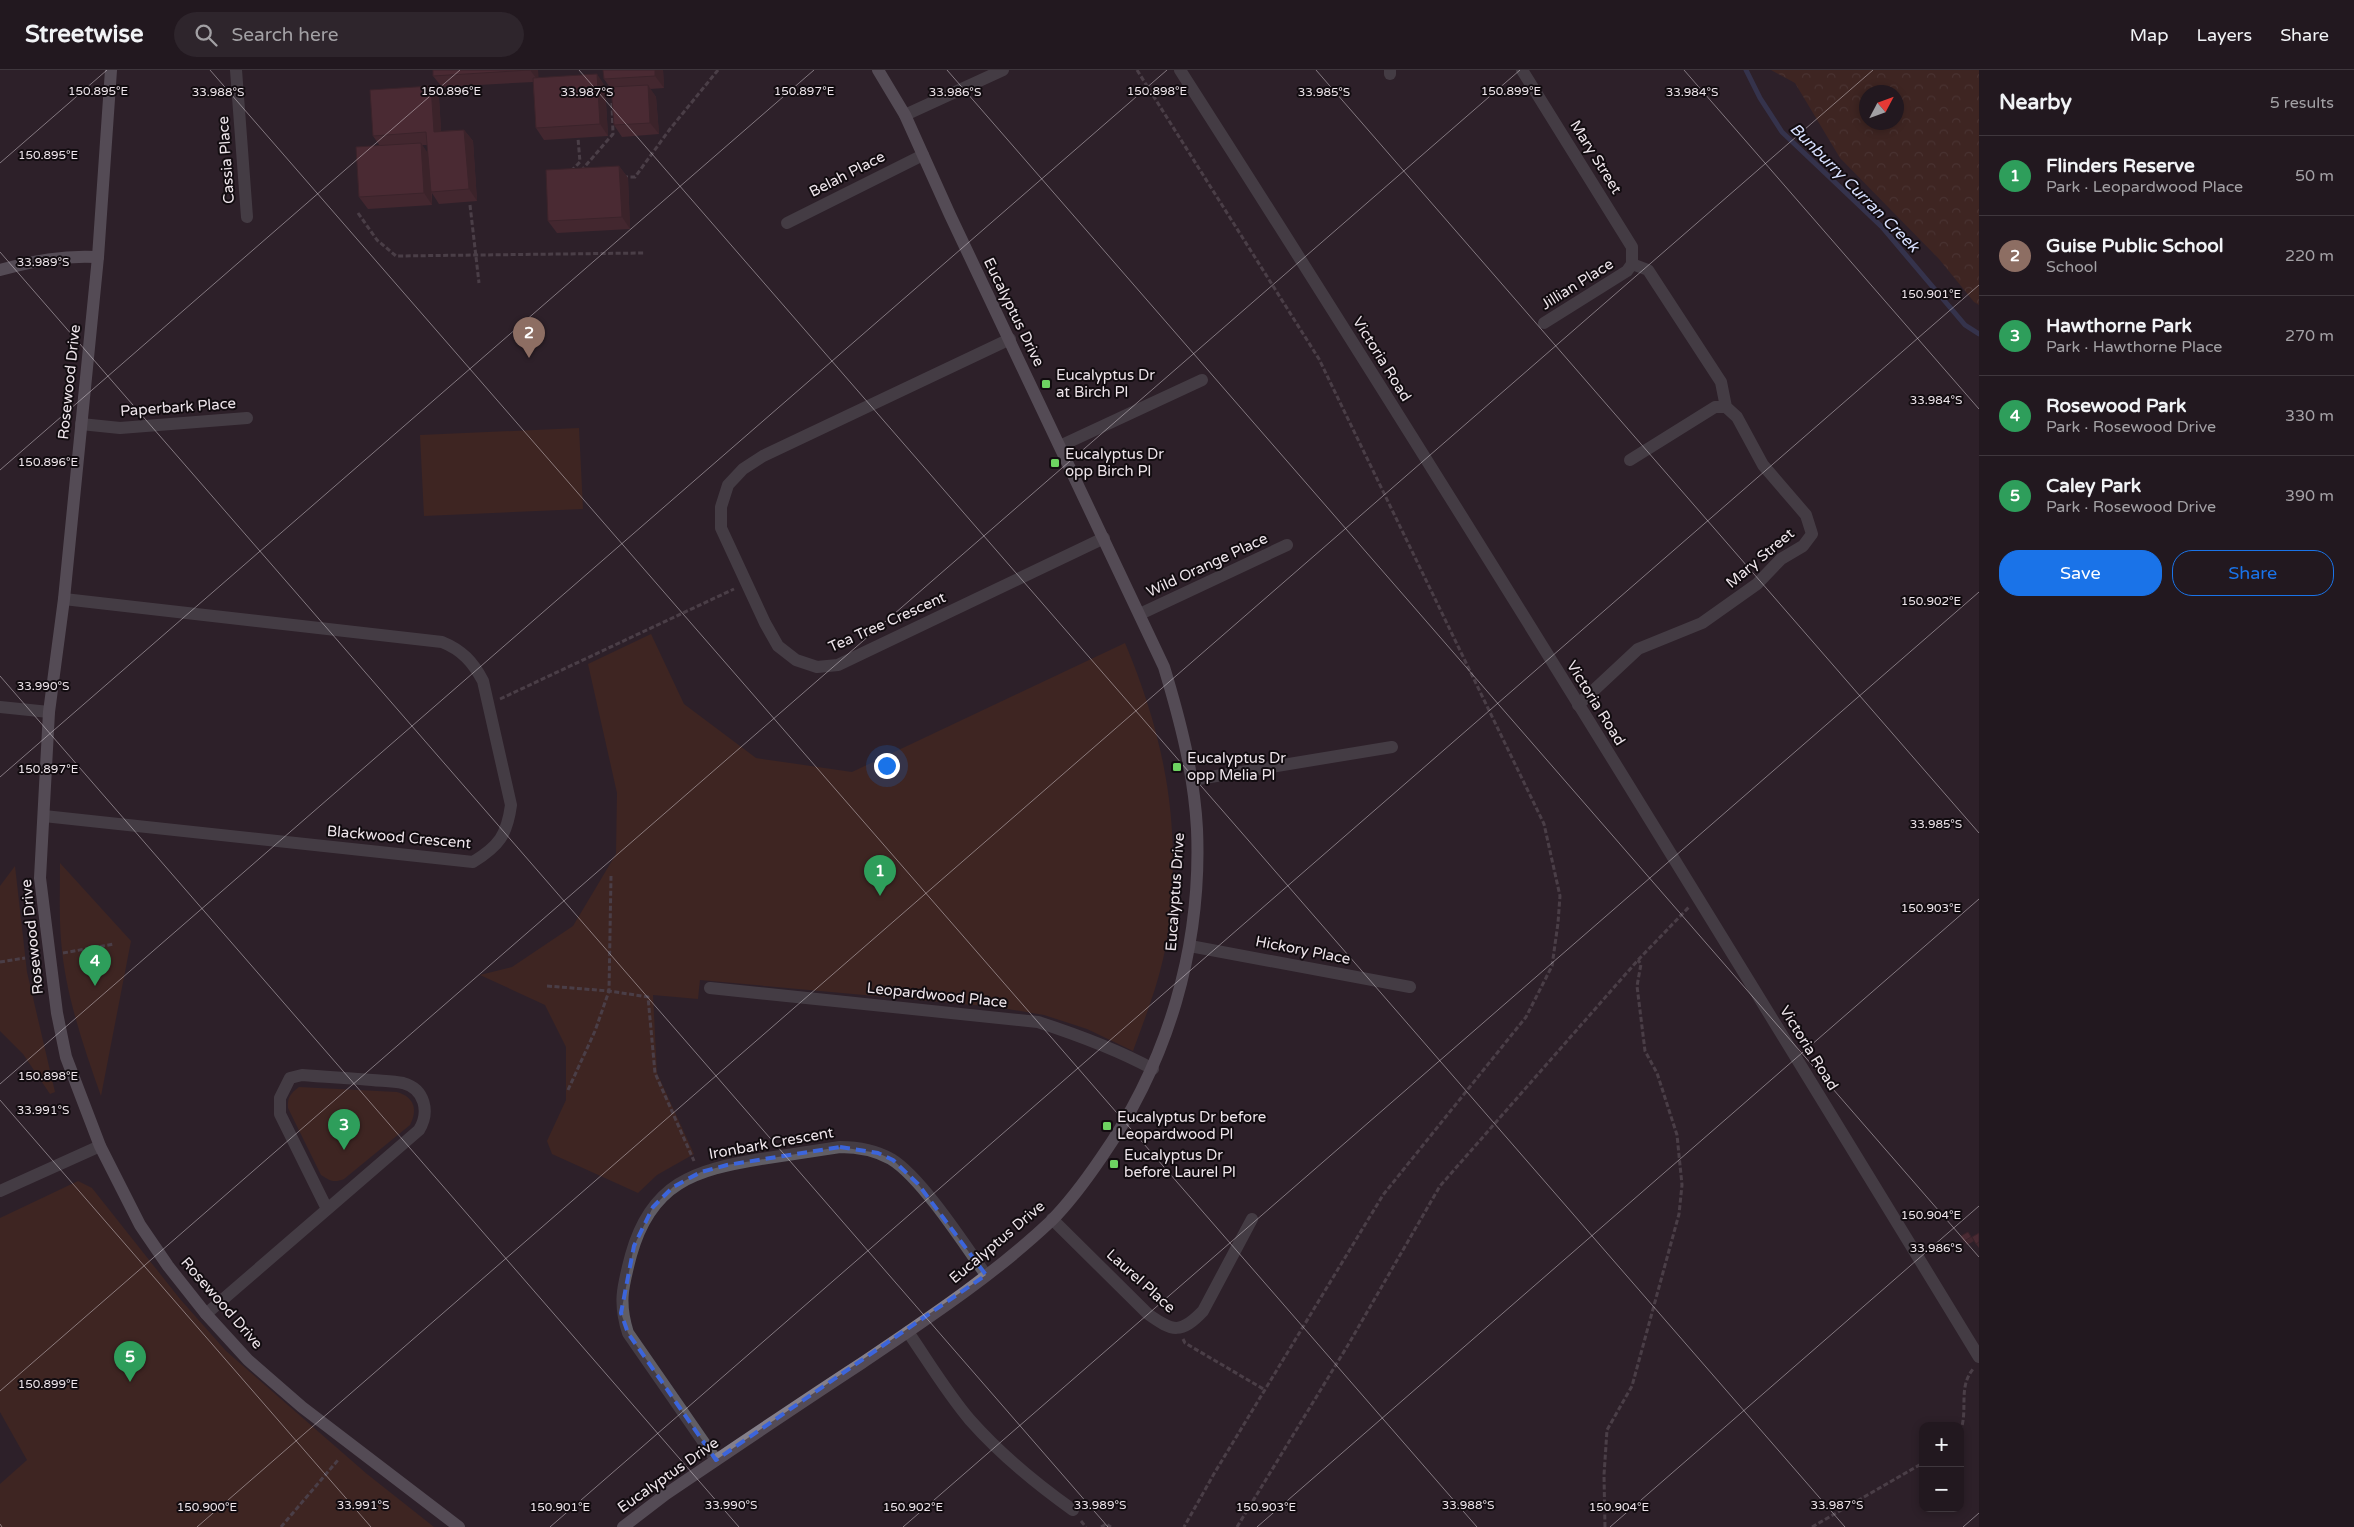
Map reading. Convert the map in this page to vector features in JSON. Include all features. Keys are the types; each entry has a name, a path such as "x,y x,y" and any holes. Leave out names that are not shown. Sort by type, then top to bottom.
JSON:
{"street":[{"name":"Rosewood Drive","path":"111,70 98,256 64,599 49,712 40,878 57,1013 66,1057 100,1146 140,1225 168,1266 206,1314 248,1360 302,1407 459,1527"},
{"name":"Cassia Place","path":"236,70 247,217"},
{"name":"Eucalyptus Drive","path":"623,1527 716,1460 908,1332 986,1275 1052,1219 1078,1190 1117,1136 1135,1106 1152,1069 1178,1001 1190,946 1197,867 1197,829 1192,780 1182,726 1164,667 923,155 906,114 878,70"},
{"path":"906,114 1003,70"},
{"name":"Victoria Road","path":"1180,70 1322,292 1698,898 1979,1357"},
{"name":"Mary Street","path":"1522,70 1632,247 1630,268"},
{"name":"Belah Place","path":"787,223 923,155"},
{"path":"0,270 40,259 98,256"},
{"path":"1630,268 1648,270 1721,382 1726,408 1715,407 1630,460"},
{"name":"Jillian Place","path":"1544,323 1630,268"},
{"name":"Tea Tree Crescent","path":"1010,339 764,456 742,469 728,485 721,507 721,528 746,583 778,646 796,660 817,667 838,665 1104,538"},
{"path":"1060,446 1202,380"},
{"name":"Mary Street","path":"1578,705 1638,650 1702,623 1758,584 1781,559 1803,546 1812,534 1806,515 1763,465 1737,417 1726,408"},
{"name":"Paperbark Place","path":"81,424 120,428 247,418"},
{"name":"Wild Orange Place","path":"1140,614 1287,545"},
{"name":"Blackwood Crescent","path":"44,816 474,862 490,852 501,839 509,824 511,805 483,681 474,664 457,648 442,642 64,599"},
{"path":"0,707 49,712"},
{"path":"1192,780 1392,747"},
{"name":"Hickory Place","path":"1190,946 1410,987"},
{"name":"Leopardwood Place","path":"710,988 1038,1022 1077,1034 1133,1058 1152,1069"},
{"path":"206,1314 419,1130 424,1121 424,1103 421,1095 413,1088 396,1082 302,1075 290,1078 280,1098 280,1114 327,1209"},
{"path":"0,1191 100,1146"},
{"name":"Ironbark Crescent","path":"716,1460 628,1333 621,1313 626,1272 634,1246 653,1207 673,1187 701,1172 727,1165 840,1147 859,1147 878,1152 893,1160 918,1184 986,1275"},
{"name":"Laurel Place","path":"1052,1219 1148,1314 1165,1326 1179,1329 1191,1323 1203,1311 1252,1219"},
{"path":"908,1332 968,1418 1037,1484 1073,1510"}],"path":[{"path":"617,178 635,177 670,128 718,70"},
{"path":"580,172 613,134 612,102"},
{"path":"568,174 580,162 578,138"},
{"path":"470,205 474,255 479,283"},
{"path":"358,213 377,240 396,256 644,253"},
{"path":"488,705 619,645 746,583"},
{"path":"568,1090 595,1031 609,991 611,876"},
{"path":"1237,1527 1348,1345 1440,1186 1638,960 1698,898"},
{"path":"63,953 114,944"},
{"path":"0,962 25,958"},
{"path":"1605,1527 1604,1475 1608,1430 1632,1386 1679,1214 1682,1185 1677,1135 1657,1073 1645,1051 1637,986 1641,964 1638,960"},
{"path":"546,986 609,991 648,998 655,1073 693,1160 701,1172"},
{"path":"1179,1329 1185,1343 1265,1390 1184,1527"},
{"path":"1962,1422 1963,1388 1970,1372 1979,1363"},
{"path":"281,1527 338,1460"},
{"path":"1812,1527 1919,1465"},
{"path":"1101,1527 1106,1524 1111,1527"}],"highlighted area":[{"path":"840,1147 878,1153 893,1160 918,1184 986,1275 716,1460 628,1333 621,1313 634,1246 653,1207 673,1187 701,1172 727,1165"}],"green space":[{"path":"1771,70 1979,70 1979,305 1974,302 1939,259 1840,158 1795,83"},
{"path":"579,428 583,509 424,516 420,435"},
{"path":"651,634 684,704 756,758 852,772 1125,643 1140,681 1162,756 1172,831 1173,870 1165,950 1155,989 1133,1051 1087,1029 1044,1015 996,1007 700,980 698,999 653,995 657,1073 694,1154 657,1175 638,1193 552,1154 547,1141 566,1100 566,1047 545,1005 480,975 512,967 573,926 616,854 617,793 588,664"},
{"path":"60,863 131,941 101,1096 81,1038 66,980 60,930"},
{"path":"15,866 27,972 55,1092 50,1094 23,1054 0,1031 0,886"},
{"path":"299,1087 397,1092 411,1100 414,1114 410,1125 344,1179 332,1181 321,1175 288,1108 290,1096"},
{"path":"78,1181 92,1188 180,1299 226,1351 367,1474 434,1527 0,1527 0,1484 27,1460 0,1412 0,1218"}],"building":[{"path":"433,70 530,70 433,76"},
{"path":"603,70 655,70 655,76 604,79"},
{"path":"597,74 600,124 536,128 533,78"},
{"path":"648,85 650,123 614,125 611,87"},
{"path":"431,86 434,132 464,130 469,189 431,192 426,132 373,136 370,90"},
{"path":"421,143 424,193 359,197 356,147"},
{"path":"619,166 622,217 548,221 546,170"},
{"path":"1968,1232 1971,1237 1964,1241 1961,1236"},
{"path":"1979,1233 1979,1242 1976,1244 1972,1237"}],"waterway":[{"name":"Bunburry Curran Creek","path":"1746,70 1760,98 1782,132 1882,227 1965,325 1979,334"}],"place":[{"name":"Guise Public School","path":"529,358"},
{"name":"Eucalyptus Dr at Birch Pl","path":"1046,384"},
{"name":"Eucalyptus Dr opp Birch Pl","path":"1055,463"},
{"name":"Eucalyptus Dr opp Melia Pl","path":"1177,767"},
{"name":"Flinders Reserve","path":"880,896"},
{"name":"Rosewood Park","path":"95,986"},
{"name":"Eucalyptus Dr before Leopardwood Pl","path":"1107,1126"},
{"name":"Hawthorne Park","path":"344,1150"},
{"name":"Eucalyptus Dr before Laurel Pl","path":"1114,1164"},
{"name":"Caley Park","path":"130,1382"}]}
